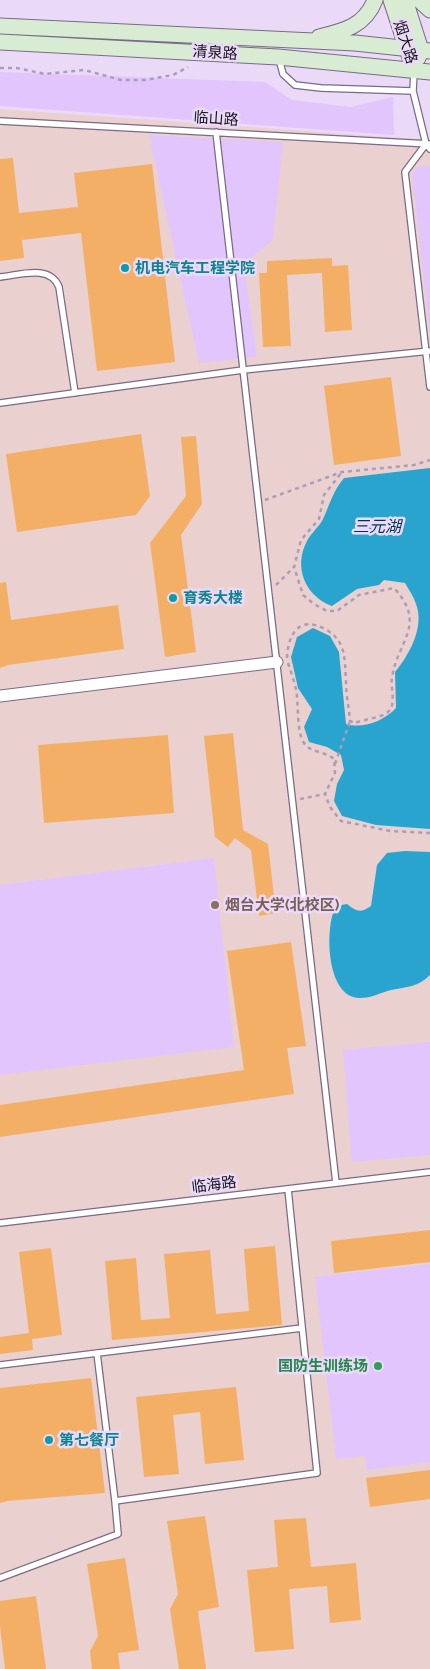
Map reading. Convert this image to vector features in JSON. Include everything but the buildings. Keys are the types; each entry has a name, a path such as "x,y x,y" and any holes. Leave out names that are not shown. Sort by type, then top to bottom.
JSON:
{"main road":[{"path":"304,41 357,26 369,13 375,0"},
{"name":"烟大路","path":"391,0 419,50"},
{"name":"烟大路","path":"405,0 419,50 414,71"},
{"path":"419,0 430,10"},
{"name":"清泉路","path":"0,26 304,41 419,50"},
{"name":"清泉路","path":"0,42 278,57 430,72"}],"street":[{"path":"0,696 277,662"}],"lane":[{"path":"278,57 284,74 295,85 321,88 413,91"},
{"path":"414,71 413,91 430,150"},
{"name":"临山路","path":"0,121 428,144"},
{"path":"216,132 336,1183"},
{"path":"428,144 405,172 428,351 430,387"},
{"path":"0,277 41,272 49,274 56,279 60,287 75,393"},
{"path":"0,403 243,370 428,351"},
{"name":"临海路","path":"0,1223 430,1172"},
{"path":"115,1501 317,1473 288,1189"},
{"path":"0,1364 302,1328"},
{"path":"0,1578 118,1534 97,1353"}],"path":[{"path":"0,68 17,68 45,74 84,70 122,80 145,80 173,75 188,67"},
{"path":"258,502 342,472 414,465 430,460"},
{"path":"269,592 294,567 301,540 319,519 324,495 342,472"},
{"path":"294,567 303,595 327,611 337,611 359,595 394,588 405,600 410,624 391,679 393,694 390,708 386,713 355,723 350,721"},
{"path":"335,764 329,755 310,749 304,744 301,737 296,690 287,661 288,644 291,635 305,624 315,624 334,634 340,642 347,667 346,683 350,721 335,764 335,773 325,794 330,807 341,821 390,831 430,833"},
{"path":"292,800 325,794"}],"shaded area":[{"path":"0,72 265,82 292,100 350,107 393,97 394,135 0,106"},
{"name":"烟台大学(北校区)","path":"0,109 430,140 430,1669 0,1669"},
{"path":"149,135 283,142 273,240 244,264 257,357 199,363"},
{"path":"424,165 430,166 430,334 412,174 416,168"},
{"path":"214,858 234,1047 0,1075 0,885"},
{"path":"430,1042 430,1155 352,1162 343,1050"},
{"name":"国防生训练场","path":"430,1264 430,1462 367,1470 365,1456 336,1459 315,1277"}],"water":[{"name":"三元湖","path":"430,468 430,829 376,825 342,816 334,801 337,784 344,770 341,755 327,747 309,742 304,727 312,709 298,688 291,657 297,637 313,628 330,636 339,652 346,724 366,725 373,723 386,717 396,708 395,672 410,649 417,631 418,613 416,604 405,583 384,580 379,585 357,589 332,606 315,595 309,588 304,580 301,561 307,541 321,522 334,493 344,478"},
{"path":"405,851 430,852 430,975 412,986 367,997 353,997 344,991 337,982 333,970 329,941 332,915 336,906 347,904 359,911 371,906 377,865 387,853"}],"place":[{"name":"机电汽车工程学院","path":"125,268"},
{"name":"育秀大楼","path":"173,598"},
{"name":"烟台大学(北校区)","path":"215,905"},
{"name":"国防生训练场","path":"378,1366"},
{"name":"第七餐厅","path":"49,1440"}]}
